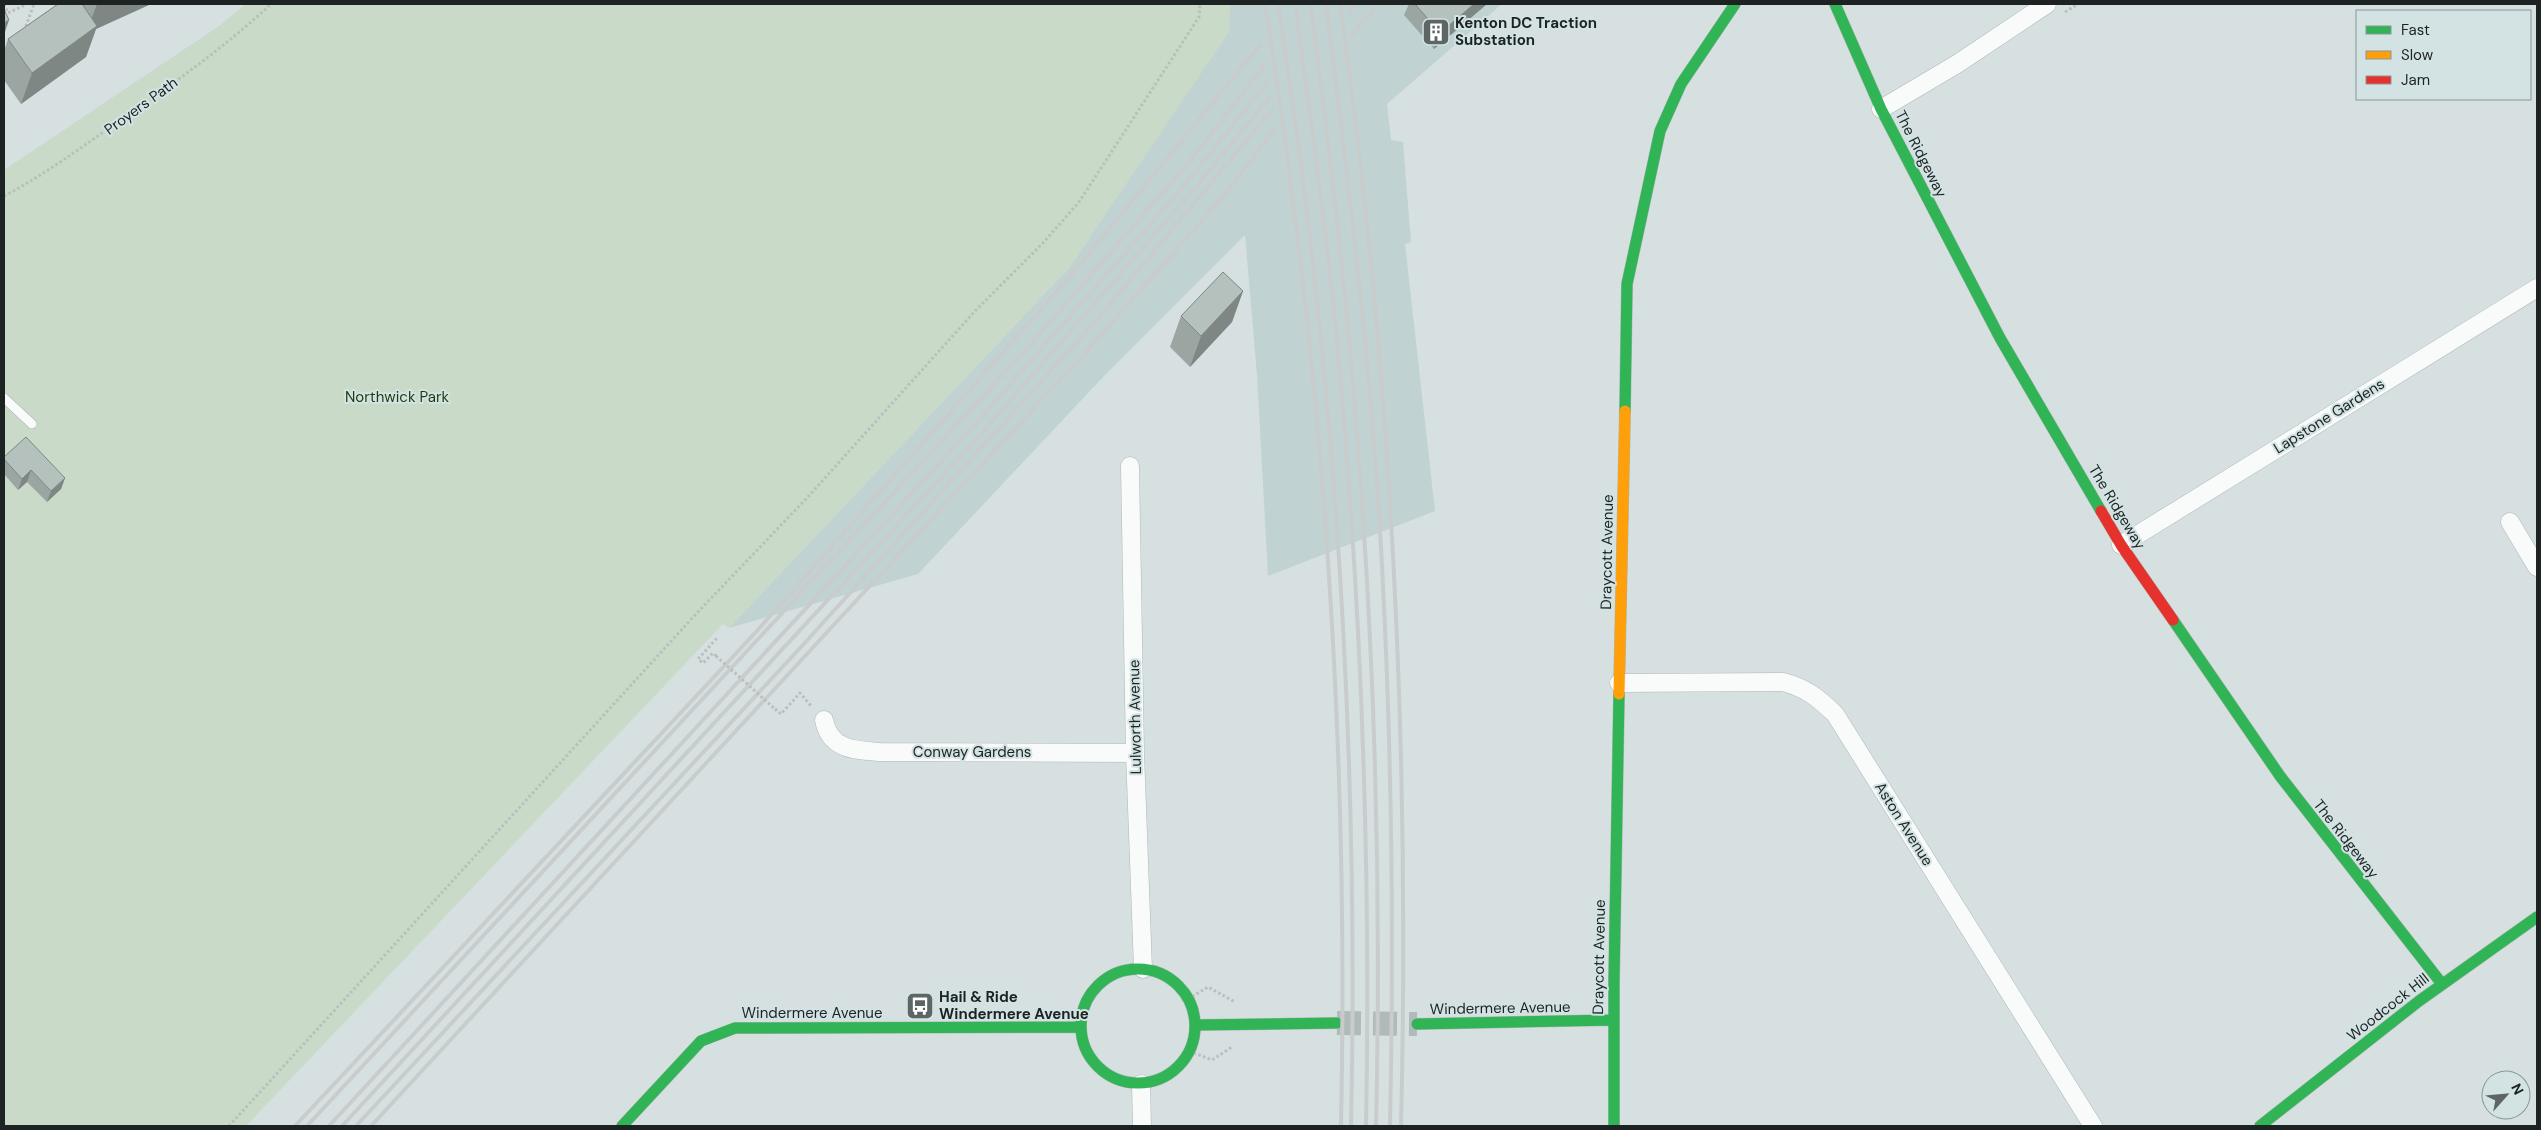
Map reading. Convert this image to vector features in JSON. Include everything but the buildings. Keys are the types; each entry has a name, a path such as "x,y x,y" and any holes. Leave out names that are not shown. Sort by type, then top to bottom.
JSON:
{"street":[{"name":"Draycott Avenue","path":"1614,1126 1619,684 1627,284 1660,132 1681,84 1735,4"},
{"name":"The Ridgeway","path":"1835,4 1881,109 2000,338 2121,545 2280,776 2442,984"},
{"path":"1881,109 1957,64 2047,4"},
{"name":"Lapstone Gardens","path":"2121,545 2537,288"},
{"name":"Lulworth Avenue","path":"1130,466 1135,753 1143,969"},
{"path":"2510,522 2537,566"},
{"name":"Aston Avenue","path":"1619,684 1782,682 1802,687 1820,699 1834,714 2093,1126"},
{"name":"Conway Gardens","path":"824,720 827,732 847,749 889,752 1135,753"},
{"name":"Woodcock Hill","path":"2261,1126 2442,984 2537,918"},
{"path":"1143,969 1159,973 1176,983 1188,999 1195,1025 1192,1044 1183,1062 1168,1076 1140,1084 1121,1081 1103,1072 1090,1058 1082,1039 1080,1027 1084,1008 1093,990 1108,977 1127,970 1143,969"},
{"name":"Windermere Avenue","path":"1417,1024 1614,1020"},
{"path":"1195,1025 1337,1023"},
{"name":"Windermere Avenue","path":"622,1126 701,1040 735,1028 1080,1027"},
{"path":"1140,1084 1142,1126"}],"lane":[{"path":"4,398 32,424"}],"path":[{"path":"4,4 8,13 27,4"},
{"path":"23,34 34,4"},
{"name":"Proyers Path","path":"4,196 51,169 97,138 218,49 271,4"},
{"path":"229,1126 695,615 806,499 976,310 1044,242 1079,202 1199,17 1200,4"},
{"path":"718,636 698,659 703,664 713,653 780,714 800,693"}],"shaded area":[{"path":"1230,4 1502,4 1387,104 1391,140 1403,142 1411,242 1405,244 1435,511 1268,576 1257,375 1245,235 1104,376 918,574 729,628 1069,268 1228,32"}],"green space":[{"name":"Northwick Park","path":"246,4 1230,4 1229,32 1069,268 729,628 723,624 246,1126 4,1126 4,170 219,26"}],"tunnel":[{"path":"1337,1023 1417,1024"}],"railway":[{"path":"1265,4 1286,143 1303,283 1317,423 1328,564 1336,704 1341,845 1341,1126"},
{"path":"1278,4 1298,143 1315,283 1329,423 1339,564 1347,704 1351,845 1353,985 1351,1126"},
{"path":"1295,4 1332,288 1352,528 1358,627 1365,827 1367,927 1366,1126"},
{"path":"1310,4 1344,283 1366,564 1373,704 1377,845 1378,986 1376,1126"},
{"path":"1326,4 1366,355 1382,566 1391,846 1390,1126"},
{"path":"1340,4 1358,143 1373,283 1385,423 1393,564 1403,845 1401,1126"},
{"path":"1349,13 1356,4"},
{"path":"1352,35 1378,4"},
{"path":"295,1126 756,632 1073,273 1260,45"},
{"path":"307,1126 1023,353 1190,161 1264,66"},
{"path":"329,1126 973,427 1183,187 1267,83"},
{"path":"342,1126 982,433 1194,189 1270,97"},
{"path":"356,1126 802,646 1100,316 1272,110"},
{"path":"371,1126 1084,354 1222,198 1275,129"}],"traffic: fast":[{"path":"1625,411 1627,284 1660,131 1681,84 1735,4"},
{"path":"1835,4 1881,109 2000,338 2101,511"},
{"path":"2173,620 2280,776 2442,984"},
{"path":"1614,1126 1614,982 1619,694"},
{"path":"2260,1126 2419,1001 2537,917"},
{"path":"1138,969 1160,973 1178,986 1191,1004 1195,1026 1191,1048 1178,1066 1160,1079 1138,1083 1116,1079 1098,1066 1085,1048 1081,1026 1085,1004 1098,986 1116,973 1138,969"},
{"path":"1417,1024 1614,1020"},
{"path":"1195,1025 1337,1023"},
{"path":"622,1126 701,1041 735,1028 1080,1027"}],"traffic: slow":[{"path":"1619,694 1625,411"}],"traffic: jam":[{"path":"2101,511 2121,545 2173,620"}],"place":[{"name":"Kenton DC Traction Substation","path":"1436,32"},
{"name":"Hail & Ride Windermere Avenue","path":"920,1006"}]}
